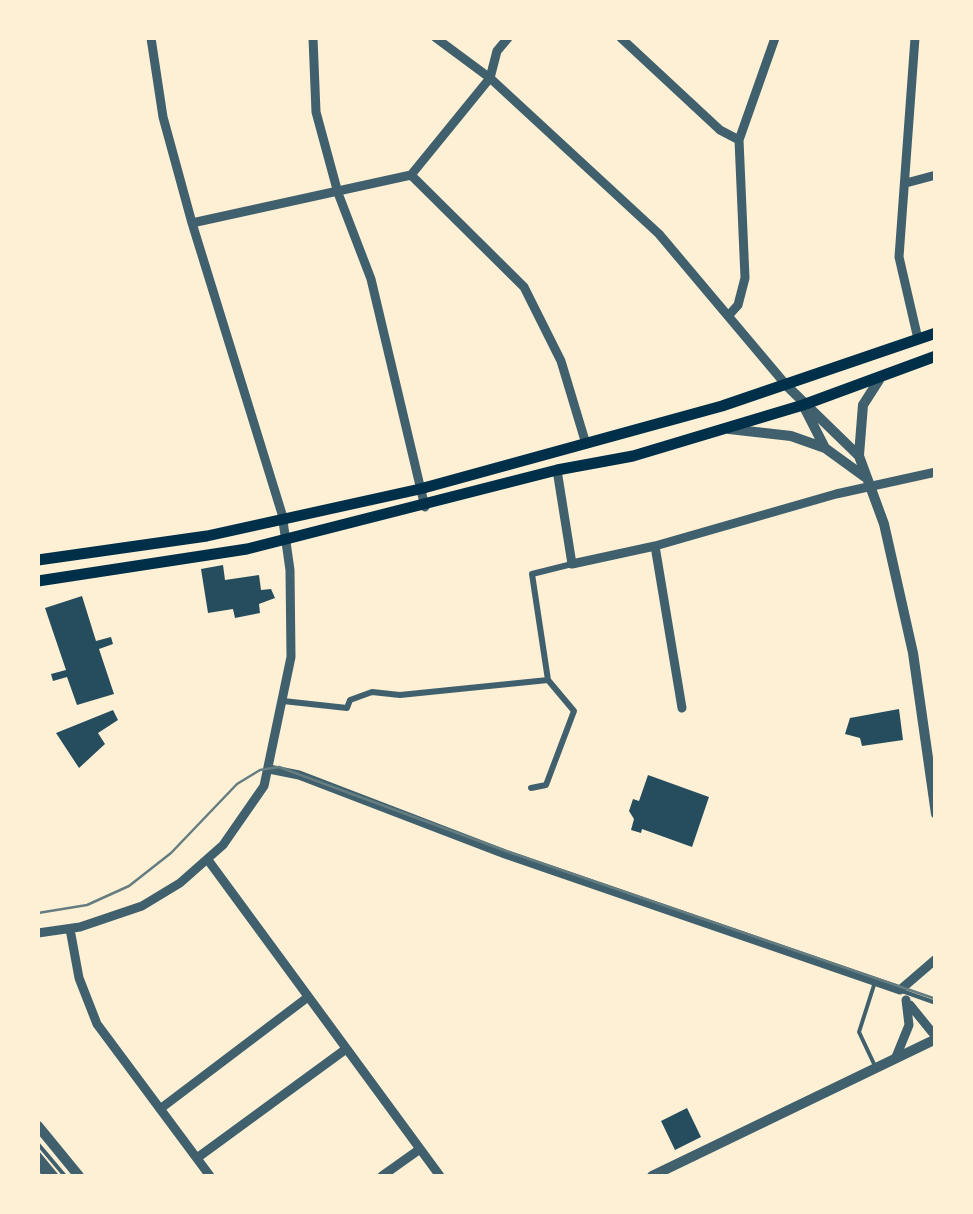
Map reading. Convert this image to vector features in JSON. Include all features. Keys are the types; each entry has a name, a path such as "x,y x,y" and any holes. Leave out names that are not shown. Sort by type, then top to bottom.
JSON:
{"main road":[{"path":"38,558 52,559 284,521 420,489 787,386 936,333"},
{"path":"38,581 286,540 556,470 633,456 802,406 936,356"}],"street":[{"path":"38,933 70,930 142,906 208,860 241,824 270,769 292,634 284,521 192,224 163,116 151,38"},
{"path":"314,38 316,112 338,193 370,279 425,506"},
{"path":"436,38 490,78 659,234 787,386 826,448 868,482"},
{"path":"192,224 411,175 490,78 497,51 508,38"},
{"path":"621,38 720,130 739,140"},
{"path":"729,314 738,306 745,278 739,140 775,38"},
{"path":"915,38 899,257 918,339"},
{"path":"411,175 524,287 561,361 586,444"},
{"path":"906,183 936,175"},
{"path":"879,380 863,406 860,456 902,601 932,765 936,814"},
{"path":"802,406 860,456"},
{"path":"728,429 775,433 826,448"},
{"path":"556,470 572,564"},
{"path":"532,788 546,785 574,712 548,680 532,574 655,546 868,482 936,472"},
{"path":"655,546 682,708"},
{"path":"283,701 346,708 350,700 372,692 400,696 548,680"},
{"path":"270,769 305,778 504,854 900,990 936,1038 652,1176"},
{"path":"208,860 440,1176"},
{"path":"70,930 79,978 97,1024 210,1176"},
{"path":"900,990 936,959"},
{"path":"160,1109 308,997"},
{"path":"896,1058 909,1025 906,1000"},
{"path":"197,1158 346,1049"},
{"path":"38,1126 79,1176"},
{"path":"382,1176 420,1149"},
{"path":"38,1163 49,1176"}],"lane":[{"path":"876,982 859,1032 876,1068"},
{"path":"900,990 936,1003"},
{"path":"38,1144 65,1176"},
{"path":"38,1153 57,1176"}],"building":[{"path":"223,565 225,580 259,575 261,590 271,589 275,598 259,604 260,613 235,618 233,609 208,613 201,569"},
{"path":"82,596 96,641 111,637 113,644 99,649 114,694 77,705 67,677 53,681 51,674 66,670 45,608"},
{"path":"899,709 903,740 862,746 860,738 845,734 850,718"},
{"path":"113,710 118,720 98,733 105,744 79,768 56,733"},
{"path":"648,775 709,797 692,847 642,829 641,833 631,830 634,819 629,811 633,799 639,801"},
{"path":"687,1108 701,1137 675,1150 661,1121"}],"tram line":[{"path":"38,913 87,905 129,886 171,853 237,784 260,770 279,767 506,851 936,999"}]}
